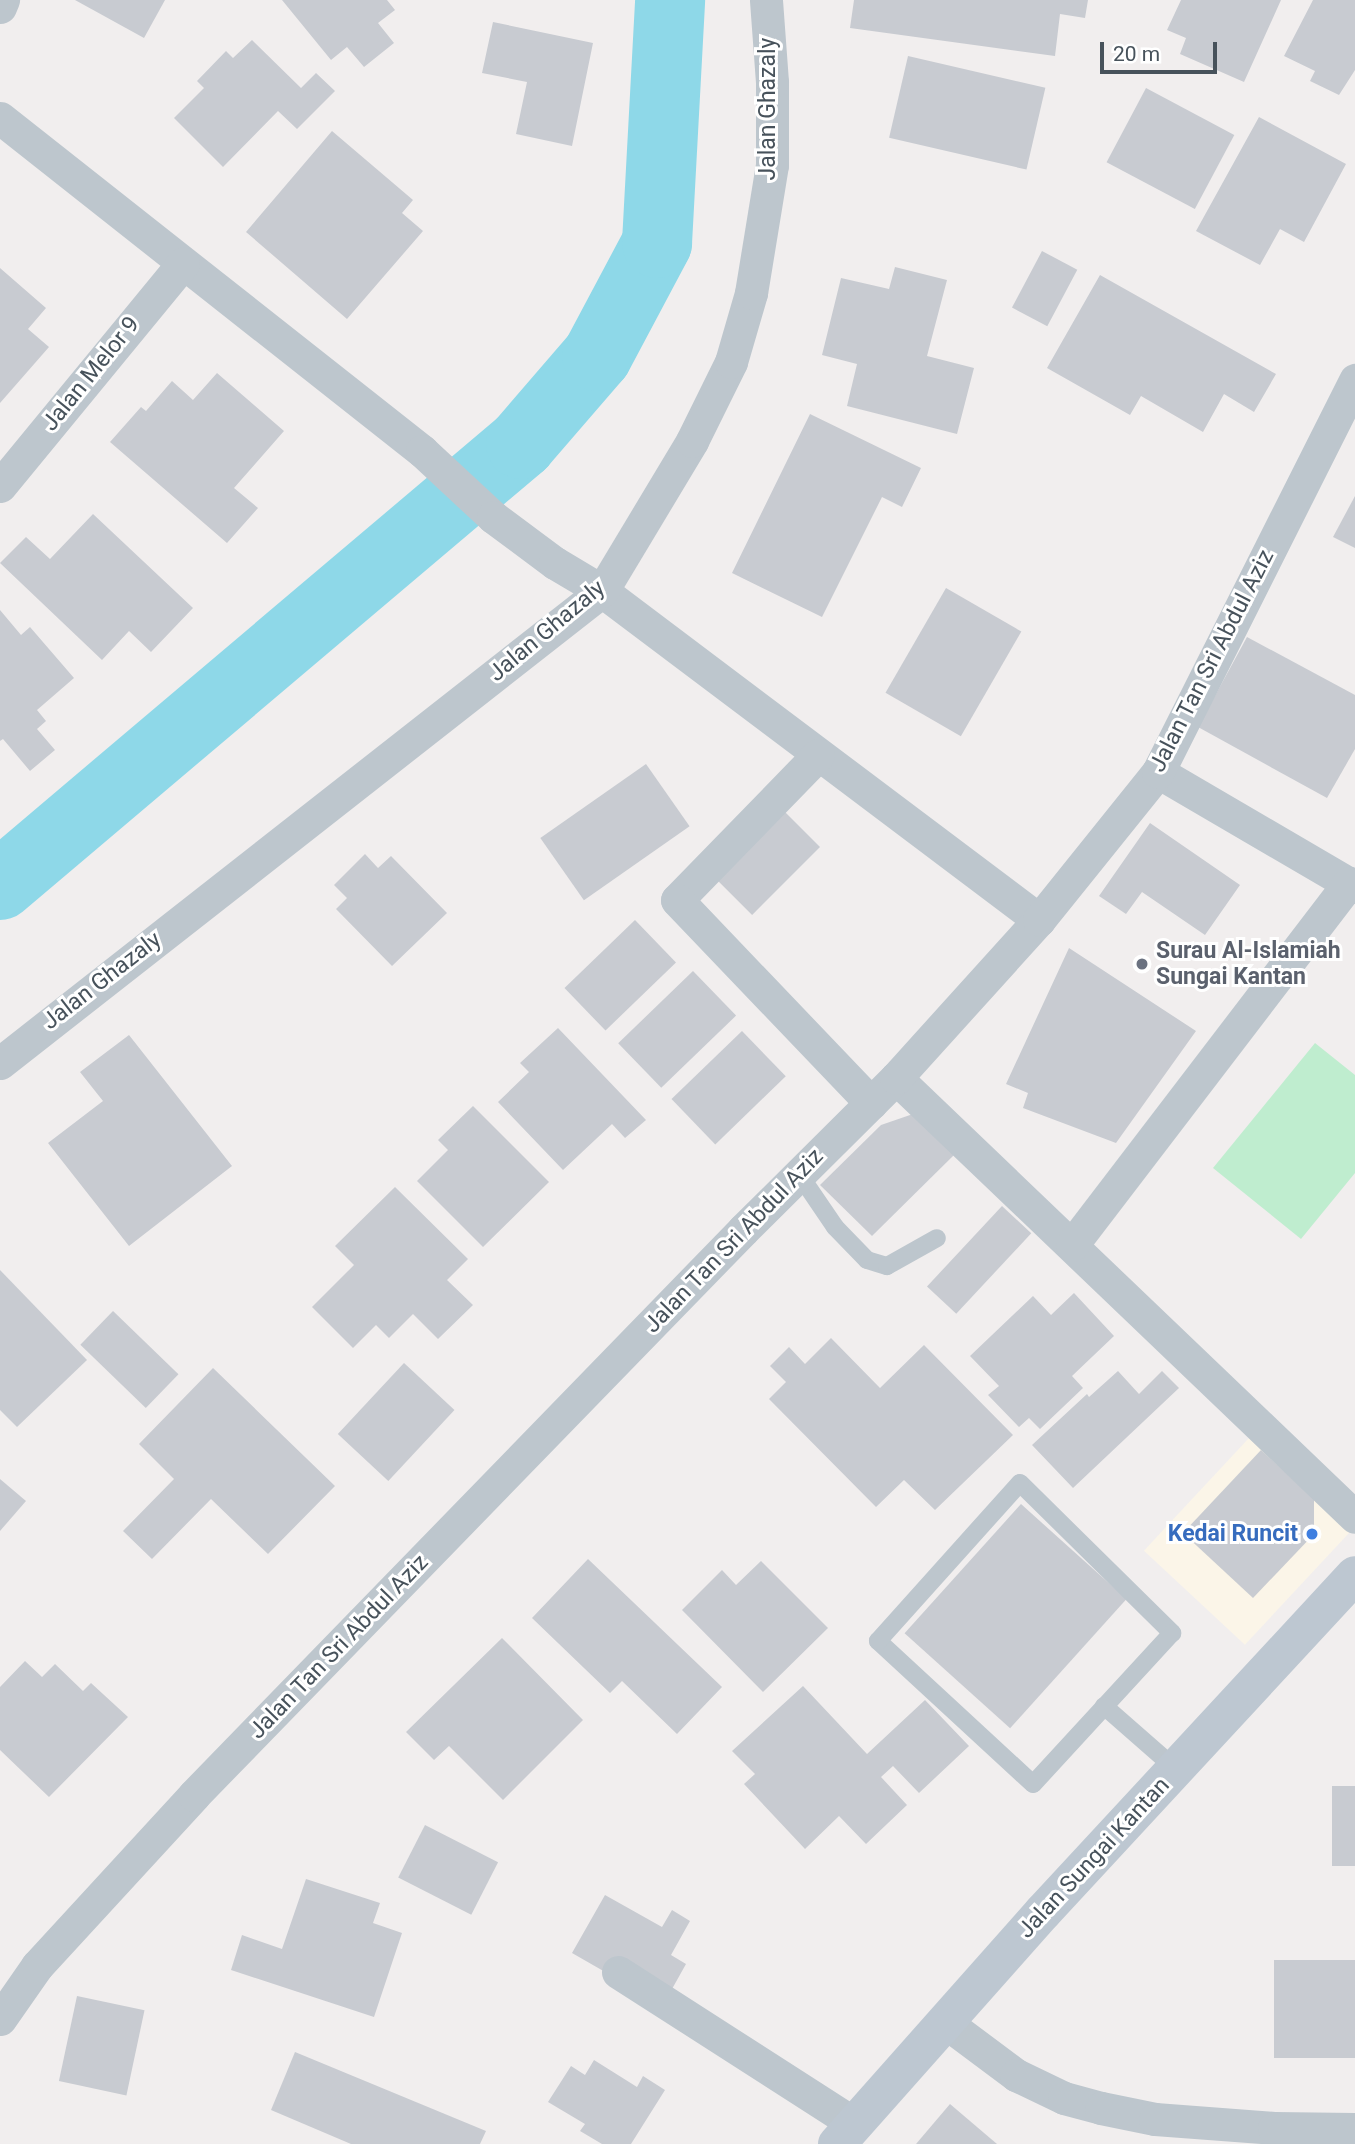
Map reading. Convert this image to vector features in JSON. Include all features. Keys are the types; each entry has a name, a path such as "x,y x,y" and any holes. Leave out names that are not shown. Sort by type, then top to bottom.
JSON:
{"main road":[{"name":"Jalan Sungai Kantan","path":"846,2134 945,2022 1355,1575"}],"street":[{"path":"0,7 3,0"},
{"name":"Jalan Ghazaly","path":"0,1062 602,591 692,441 731,362 751,293 772,165 772,82 766,0"},
{"path":"0,118 422,451 493,517 555,564 602,591 1039,920"},
{"name":"Jalan Melor 9","path":"0,486 183,263"},
{"name":"Jalan Tan Sri Abdul Aziz","path":"0,2019 37,1966 194,1795 799,1174 896,1078 1039,920 1158,772 1355,380"},
{"path":"818,755 677,900 871,1103"},
{"path":"1072,1245 1352,885 1158,772"},
{"path":"896,1078 1355,1517"},
{"path":"618,1972 846,2134"},
{"path":"945,2022 1016,2075 1064,2098 1101,2108 1155,2119 1355,2129"}],"lane":[{"path":"799,1174 835,1227 867,1260 887,1266 937,1238"},
{"path":"1020,1483 1172,1633 1104,1706 1033,1784 878,1641 1020,1483"},
{"path":"1104,1706 1176,1769"}],"shaded area":[{"path":"1249,1438 1350,1532 1245,1645 1144,1551"}],"green space":[{"path":"1315,1043 1355,1075 1355,1173 1301,1239 1213,1168"}],"building":[{"path":"75,0 165,0 144,38"},
{"path":"282,0 387,0 395,10 378,23 394,43 364,67 347,47 331,60"},
{"path":"854,0 1088,0 1085,18 1060,14 1055,56 850,28"},
{"path":"1181,0 1281,0 1244,82 1180,54 1186,38 1167,30"},
{"path":"1313,0 1355,0 1355,70 1339,95 1310,81 1315,71 1284,56"},
{"path":"493,22 593,43 572,146 516,134 527,82 482,73"},
{"path":"252,40 301,88 316,73 335,91 297,129 278,111 223,167 174,118 204,88 197,81 226,51 233,58"},
{"path":"908,56 1045,88 1026,170 889,138"},
{"path":"1146,88 1234,135 1195,209 1107,162"},
{"path":"1259,117 1346,164 1304,242 1280,229 1260,265 1196,231"},
{"path":"332,131 413,200 402,213 423,231 347,319 246,232"},
{"path":"1042,251 1077,270 1047,326 1012,308"},
{"path":"895,267 947,280 927,356 974,368 957,434 847,406 857,364 822,355 841,278 889,289"},
{"path":"0,268 46,308 28,329 49,347 0,403"},
{"path":"1100,275 1276,374 1254,412 1224,394 1203,432 1141,396 1130,415 1047,368"},
{"path":"217,373 284,431 234,488 258,508 227,543 110,442 141,407 146,411 172,381 193,400"},
{"path":"810,414 921,468 902,507 882,497 822,617 732,573"},
{"path":"1355,496 1355,548 1333,537"},
{"path":"93,514 193,608 151,652 129,631 102,660 0,563 26,537 50,559"},
{"path":"946,588 1021,631 961,736 886,693"},
{"path":"0,610 21,635 30,627 74,678 37,710 46,721 37,729 55,750 30,771 3,739 0,741"},
{"path":"1247,637 1355,695 1355,749 1327,798 1198,727"},
{"path":"646,764 690,826 584,900 540,838"},
{"path":"779,806 820,847 752,915 711,874"},
{"path":"1150,823 1240,885 1205,935 1142,892 1126,914 1099,896"},
{"path":"365,854 378,868 391,856 447,913 392,966 336,909 347,898 334,885"},
{"path":"635,920 676,962 605,1031 565,988"},
{"path":"1069,948 1196,1031 1116,1143 1023,1108 1028,1093 1006,1084"},
{"path":"693,971 736,1016 661,1088 618,1043"},
{"path":"558,1028 646,1120 625,1138 612,1124 563,1170 498,1102 529,1072 520,1063"},
{"path":"742,1031 786,1076 715,1144 672,1099"},
{"path":"129,1035 232,1166 129,1246 48,1143 103,1101 80,1072"},
{"path":"473,1106 549,1182 483,1247 417,1181 448,1150 438,1140"},
{"path":"913,1114 954,1155 872,1236 820,1185 881,1125"},
{"path":"395,1187 468,1259 447,1280 473,1305 438,1339 413,1314 389,1338 376,1325 353,1348 312,1307 354,1265 335,1246"},
{"path":"1002,1206 1031,1233 956,1314 927,1286"},
{"path":"0,1270 87,1360 17,1427 0,1410"},
{"path":"1074,1293 1114,1336 1072,1376 1083,1388 1040,1429 1029,1418 1019,1427 988,1395 999,1386 970,1356 1033,1296 1051,1315"},
{"path":"113,1311 178,1374 146,1408 80,1345"},
{"path":"831,1338 880,1388 924,1345 1013,1435 935,1510 904,1480 876,1507 769,1399 786,1382 770,1366 789,1347 805,1364"},
{"path":"404,1363 454,1410 388,1481 338,1434"},
{"path":"213,1368 335,1486 268,1554 211,1499 152,1559 123,1531 174,1479 139,1444"},
{"path":"1118,1371 1139,1394 1162,1371 1179,1388 1073,1488 1032,1445 1087,1394 1089,1397"},
{"path":"1261,1450 1314,1499 1314,1534 1253,1598 1183,1533"},
{"path":"0,1479 26,1501 0,1531"},
{"path":"1021,1504 1127,1599 1010,1728 905,1633"},
{"path":"588,1559 722,1687 677,1734 622,1681 610,1693 532,1618"},
{"path":"761,1561 828,1628 763,1692 682,1610 722,1570 736,1585"},
{"path":"502,1638 583,1720 503,1800 449,1746 434,1760 406,1732"},
{"path":"25,1661 42,1677 55,1664 83,1691 91,1683 128,1717 49,1797 0,1750 0,1687"},
{"path":"803,1686 867,1754 925,1700 969,1746 919,1793 893,1766 881,1777 907,1805 866,1844 839,1816 805,1849 744,1784 755,1774 732,1751"},
{"path":"1332,1786 1355,1786 1355,1866 1332,1866"},
{"path":"425,1825 498,1862 471,1915 398,1878"},
{"path":"306,1879 380,1903 373,1923 402,1933 374,2017 231,1970 242,1935 282,1949"},
{"path":"605,1895 662,1927 672,1910 690,1921 671,1955 686,1964 672,1989 647,1996 572,1953"},
{"path":"1274,1960 1355,1960 1355,2058 1274,2058"},
{"path":"77,1996 144,2010 126,2095 59,2081"},
{"path":"295,2052 486,2131 480,2144 351,2144 271,2110"},
{"path":"594,2060 637,2087 643,2076 665,2090 631,2144 602,2144 580,2131 585,2124 548,2102 571,2066 585,2075"},
{"path":"950,2104 997,2144 916,2144"}],"waterway":[{"path":"0,885 521,444 597,356 657,243 670,0"}],"place":[{"name":"Surau Al-Islamiah Sungai Kantan","path":"1142,964"},
{"name":"Kedai Runcit","path":"1312,1534"}]}
